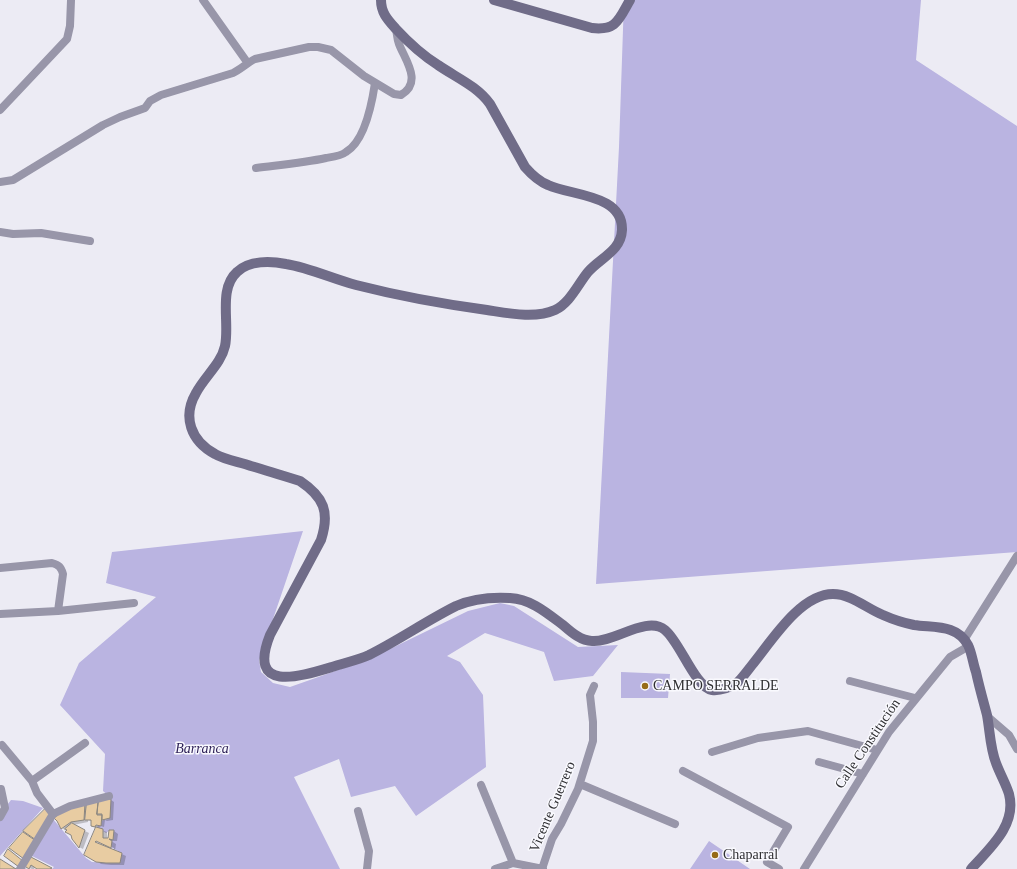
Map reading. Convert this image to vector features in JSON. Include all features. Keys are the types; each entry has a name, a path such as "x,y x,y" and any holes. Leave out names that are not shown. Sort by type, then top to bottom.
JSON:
{"main road":[{"path":"381,0 383,14 414,48 484,96 525,167 533,176 549,186 609,204 619,214 622,221 622,235 615,248 591,269 566,301 555,310 544,313 531,314 500,311 409,297 355,284 286,264 256,263 247,265 235,273 231,280 225,304 225,346 219,361 196,392 189,414 191,428 199,441 215,455 300,481 312,489 319,497 325,515 325,527 321,540 266,645 264,662 267,669 271,674 276,676 290,677 321,670 367,656 458,605 481,599 512,598 533,604 577,636 591,642 654,625 662,628 670,635 702,685 712,690 724,689 738,682 793,614 815,598 830,594 845,595 883,615 915,625 940,626 956,632 967,643 987,716 993,756 1009,794 1011,811 1006,826 994,844 971,869"},
{"path":"494,0 592,28 606,29 612,27 616,23 630,0"}],"street":[{"path":"0,110 67,39 70,26 71,0"},
{"path":"202,0 248,62"},
{"path":"0,182 13,180 96,129 120,117 145,108 150,102 161,95 233,73 238,71 248,62 309,47 331,50 375,83 397,95 403,94 410,85 412,79 410,68 399,44 396,29"},
{"path":"256,168 315,161 346,153 352,148 360,134 371,104 375,83"},
{"path":"0,232 13,234 41,233 90,241"},
{"path":"967,643 1017,556"},
{"path":"0,568 52,563 57,564 62,568 58,611"},
{"path":"0,614 58,611 134,603"},
{"name":"Calle Constitución","path":"804,869 889,732 915,698 950,657 967,643"},
{"path":"850,681 915,698"},
{"name":"Vicente Guerrero","path":"495,869 513,863 543,869 552,839 562,824 580,784 593,740 590,695 594,686"},
{"path":"987,716 1009,735 1017,749"},
{"path":"712,752 758,738 808,731 877,750"},
{"path":"32,781 84,743"},
{"path":"2,744 32,781 37,792 53,814"},
{"path":"819,762 863,774"},
{"path":"683,771 788,827 768,862 779,869"},
{"path":"580,784 675,824"},
{"path":"481,785 513,863"},
{"path":"0,817 5,808 1,789"},
{"path":"20,869 53,814 70,806 109,796"},
{"path":"358,811 369,851 367,869"}],"green space":[{"path":"624,0 921,0 916,60 1017,126 1017,552 596,584 619,147"},
{"name":"Barranca","path":"303,531 259,660 261,672 273,683 290,687 358,663 468,611 500,603 514,606 578,647 618,645 593,676 554,681 544,652 485,633 447,656 460,662 483,695 486,767 416,816 395,786 351,797 339,759 294,777 340,869 52,869 54,867 28,854 53,819 86,858 92,862 117,863 118,851 107,845 110,830 106,833 97,827 103,820 109,819 111,798 103,791 105,754 60,705 79,663 156,597 106,583 112,552"},
{"name":"CAMPO SERRALDE","path":"621,672 670,674 668,698 621,698"},
{"path":"11,800 23,801 43,808 0,856 0,814"},
{"name":"Chaparral","path":"709,841 750,869 690,869"}],"building":[{"path":"99,799 111,799 110,818 102,820 102,814 97,814"},
{"path":"87,801 98,802 97,815 102,815 101,826 91,826 91,820 85,820"},
{"path":"85,803 84,820 71,822 61,829 54,818 67,808"},
{"path":"46,808 50,814 36,840 23,831"},
{"path":"72,823 85,830 79,848 72,839 71,835 65,832 67,830 65,829"},
{"path":"96,827 103,829 103,838 108,838 109,830 114,830 113,840 109,839 112,841 111,848 96,841 95,842 122,853 120,863 96,862 84,855"},
{"path":"23,832 36,841 24,859 9,848"},
{"path":"8,849 23,861 19,867 4,856"},
{"path":"29,856 52,868 37,869 31,865 29,869 23,865"},
{"path":"0,859 16,869 0,869"}],"place":[{"name":"CAMPO SERRALDE","path":"645,686"},
{"name":"Chaparral","path":"715,855"}]}
